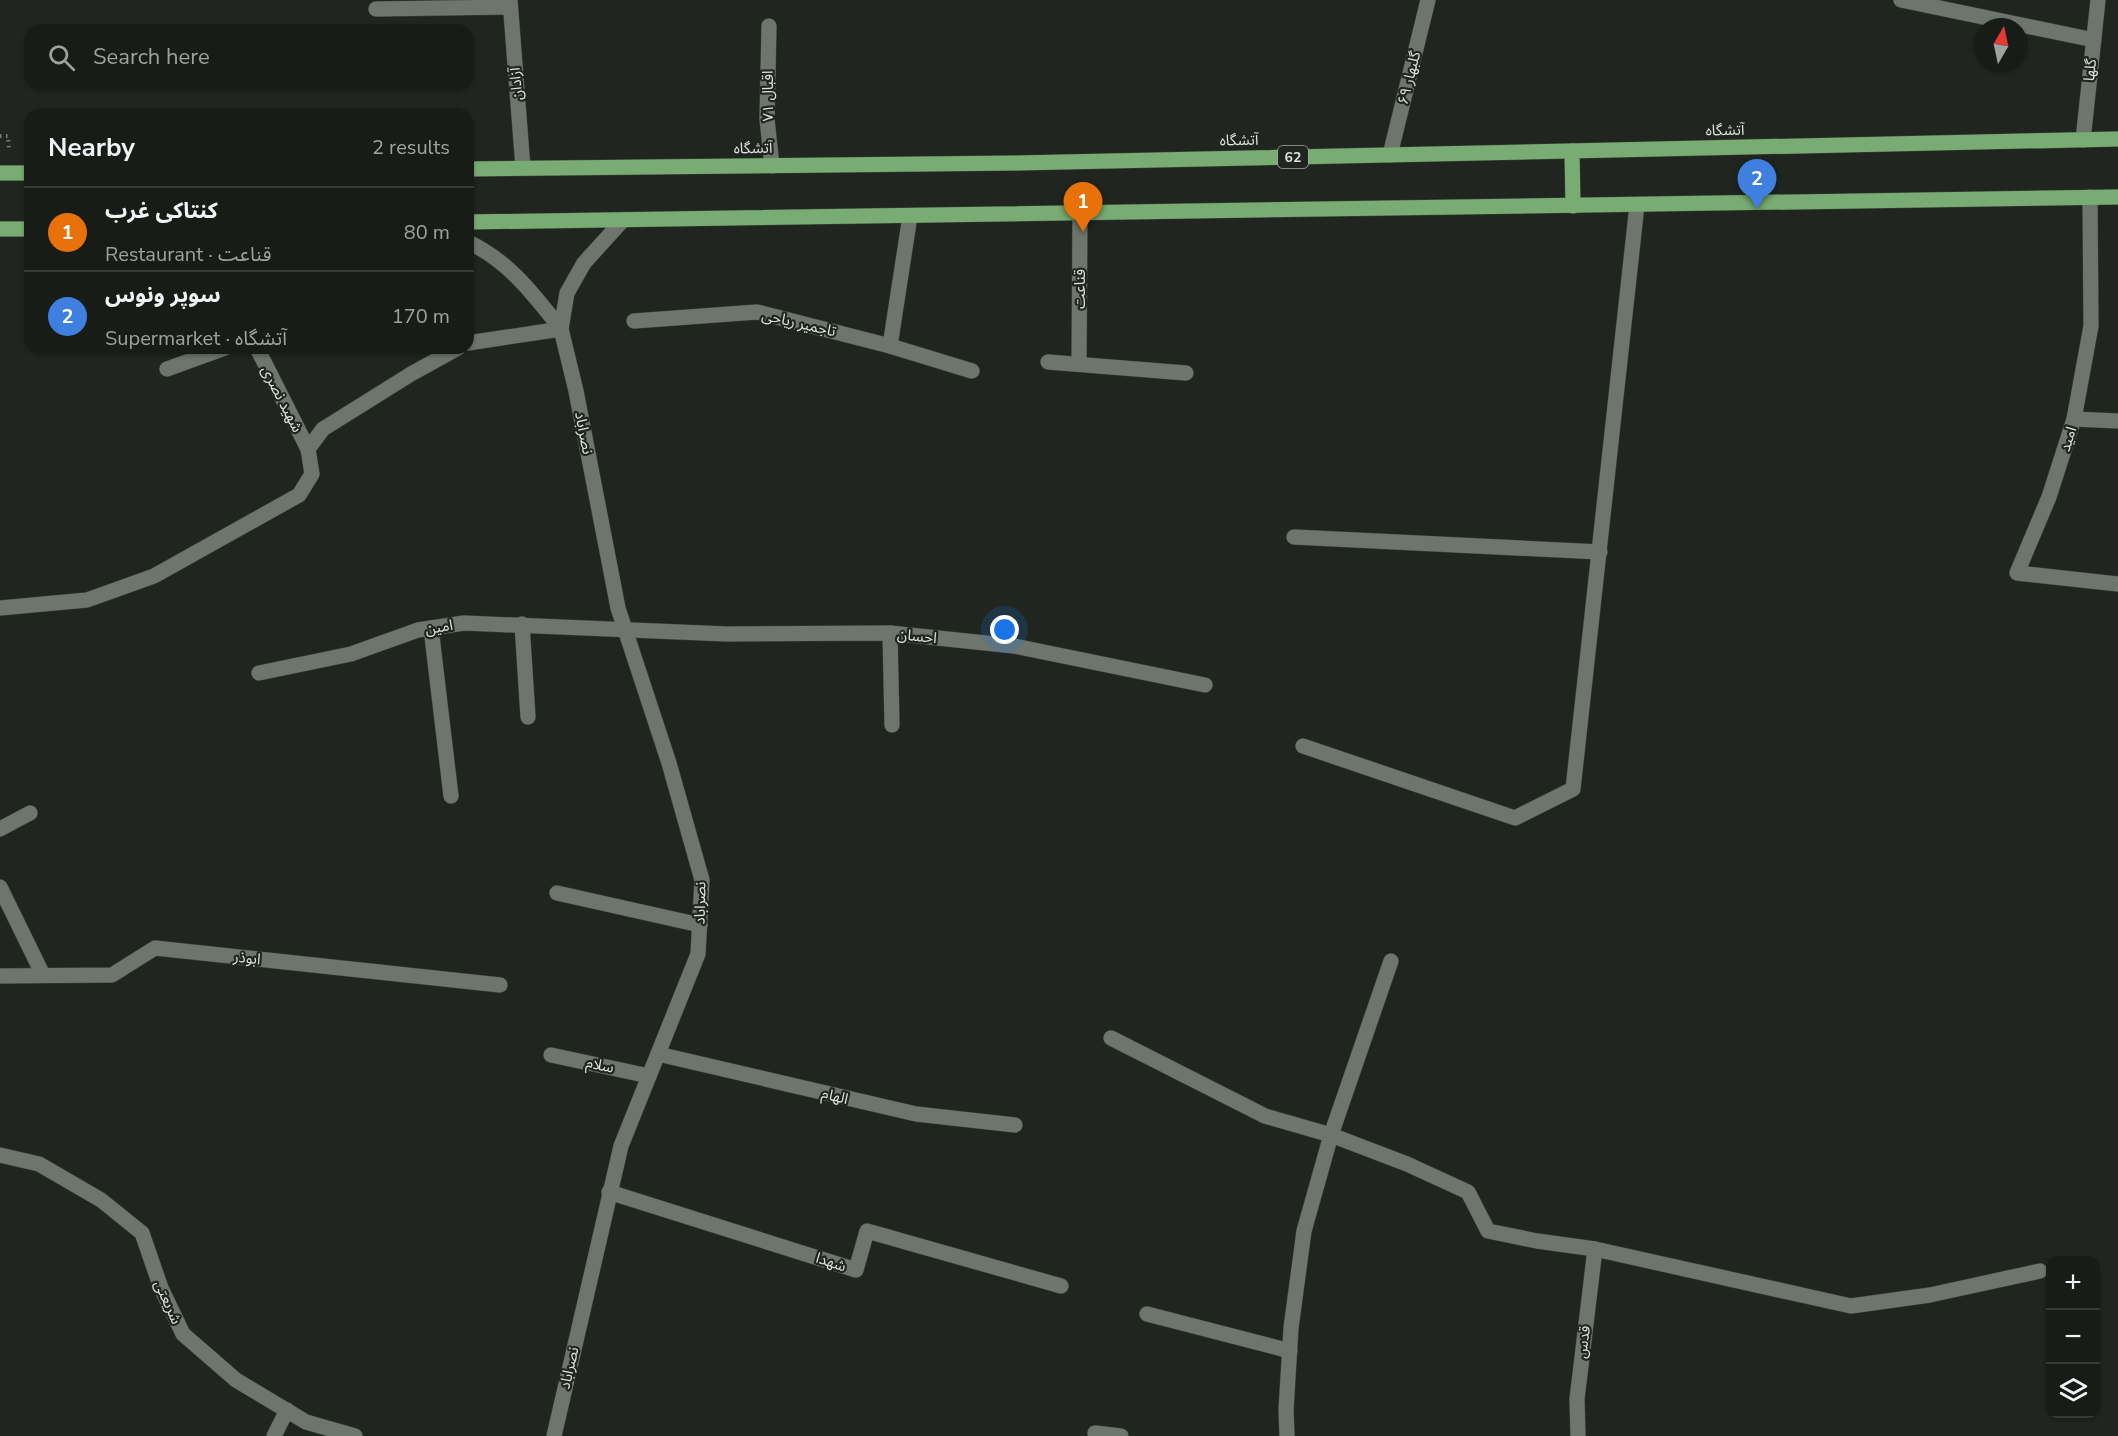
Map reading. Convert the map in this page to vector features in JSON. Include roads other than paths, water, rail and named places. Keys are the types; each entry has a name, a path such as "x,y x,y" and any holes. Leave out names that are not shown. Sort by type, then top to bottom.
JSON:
{"main road":[{"name":"آتشگاه","path":"474,169 1017,163 2118,139"},
{"path":"1572,151 1573,206"},
{"path":"0,173 24,173"},
{"path":"474,222 2118,197"},
{"path":"0,229 24,229"}],"street":[{"name":"۶۹ گلبهار","path":"1390,155 1428,0"},
{"path":"1901,0 2094,40"},
{"name":"گلها","path":"2083,140 2098,0"},
{"path":"376,9 510,4"},
{"name":"آزادان","path":"510,4 523,168"},
{"name":"۷۱ اقبال","path":"769,26 767,119 772,166"},
{"name":"امید","path":"2090,197 2091,326 2074,419 2049,498 2017,573 2118,584"},
{"path":"1303,746 1515,818 1573,789 1637,205"},
{"name":"قناعت","path":"1079,364 1080,213"},
{"path":"890,346 910,216"},
{"path":"561,329 567,293 584,263 622,220"},
{"path":"474,245 522,280 561,329"},
{"name":"تاجمیر ریاحی","path":"634,321 757,312 890,346 972,371"},
{"path":"474,342 561,329"},
{"name":"نصراباد","path":"554,1436 621,1146 698,954 702,880 669,763 618,608 576,392 561,329"},
{"path":"167,369 208,354"},
{"name":"شهید نصری","path":"259,354 308,449"},
{"path":"0,608 87,600 154,576 299,495 312,474 308,449 323,429 447,354"},
{"path":"1048,362 1186,373"},
{"path":"2074,419 2118,422"},
{"path":"1294,537 1600,552"},
{"name":"امین","path":"259,673 351,654 418,630 464,623 625,629"},
{"path":"522,624 528,717"},
{"path":"431,628 451,795"},
{"name":"احسان","path":"625,629 726,634 890,633 1014,646 1205,685"},
{"path":"890,633 892,725"},
{"path":"0,829 30,813"},
{"path":"0,887 44,975"},
{"path":"557,893 700,925"},
{"name":"ابوذر","path":"0,976 112,975 154,948 500,985"},
{"path":"1287,1436 1286,1410 1291,1329 1304,1231 1331,1136 1391,961"},
{"path":"1111,1038 1265,1116 1331,1136 1407,1164 1468,1192 1488,1231 1594,1249 1851,1306 1930,1295 2040,1271"},
{"name":"الهام","path":"658,1054 916,1114 1015,1125"},
{"name":"سلام","path":"551,1055 649,1076"},
{"name":"شریعتی","path":"0,1155 39,1164 101,1200 142,1233 161,1288 183,1334 236,1380 306,1422 355,1436"},
{"name":"شهدا","path":"609,1192 856,1270 867,1231 1061,1286"},
{"name":"قدس","path":"1578,1436 1577,1400 1594,1249"},
{"path":"1147,1314 1290,1351"},
{"path":"274,1436 287,1410"},
{"path":"1095,1433 1121,1436"}],"place":[{"name":"سوپر ونوس","path":"1757,209"},
{"name":"کنتاکی غرب","path":"1083,232"}]}
